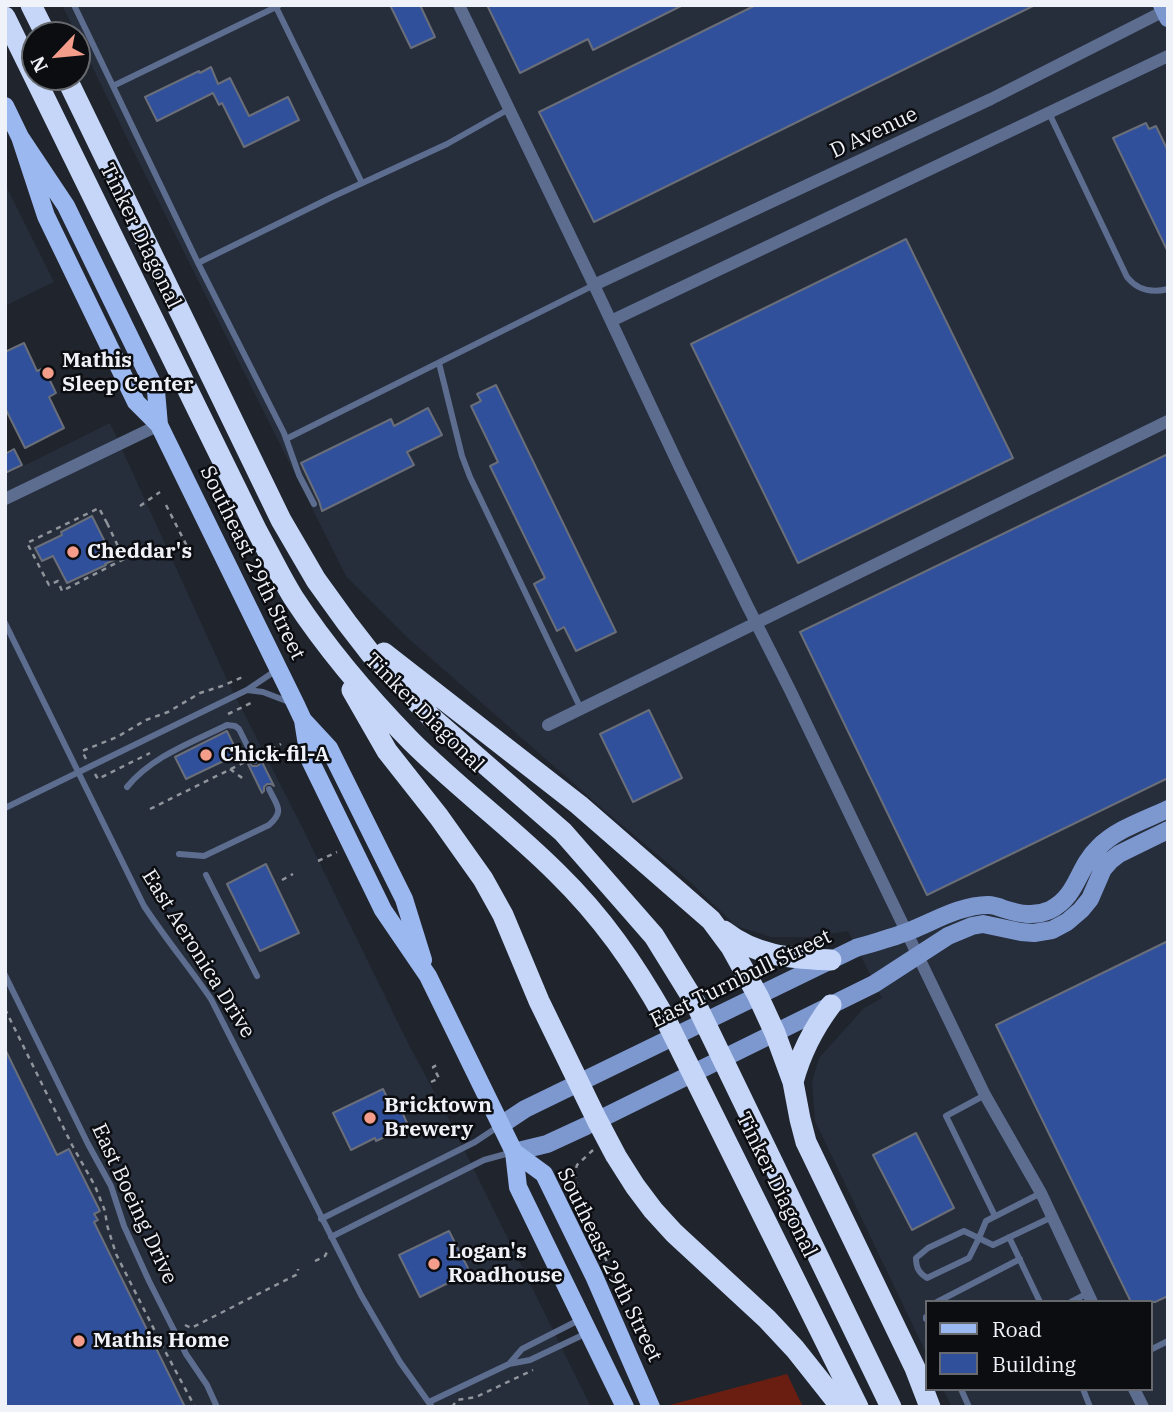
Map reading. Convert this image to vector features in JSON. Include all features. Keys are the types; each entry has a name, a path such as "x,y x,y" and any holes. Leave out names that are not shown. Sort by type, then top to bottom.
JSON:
{"highway":[{"path":"31,5 39,21"},
{"name":"Tinker Diagonal","path":"5,17 257,531 292,595 353,678 410,740 558,873 601,921 642,976 858,1407"},
{"name":"Tinker Diagonal","path":"73,91 281,520 316,580 371,654 432,718 562,832 653,936 696,1004 891,1407"},
{"path":"347,623 579,805 740,943 793,958 831,960"},
{"path":"323,640 387,751 483,879 503,915 539,1001 597,1121 621,1164 653,1210 674,1233 767,1319 841,1407"},
{"path":"711,920 731,947 775,1033 793,1082 806,1142 915,1368 930,1407"},
{"path":"793,1082 806,1044 831,1004"}],"main road":[{"name":"Southeast 29th Street","path":"5,106 20,137 66,206 156,391 159,425 278,669 300,713 329,748 404,899 428,976 514,1152 518,1187 625,1407"},
{"name":"Southeast 29th Street","path":"514,1152 544,1174 594,1276 651,1407"}],"street":[{"path":"459,5 680,468 985,1095 1041,1194 1090,1298"},
{"name":"D Avenue","path":"594,285 991,100 1165,11"},
{"path":"611,321 1168,56"},
{"path":"548,725 1168,421"},
{"path":"5,499 159,425"},
{"name":"East Turnbull Street","path":"501,1125 525,1109 856,948 969,908 990,904 1019,914 1036,915 1048,911 1061,904 1073,891 1085,864 1105,840 1168,809"},
{"path":"514,1152 547,1144 652,1094 874,984 948,936 972,926 983,924 1034,933 1052,930 1068,922 1081,910 1090,899 1103,869 1110,860 1168,830"},
{"path":"1135,1391 1143,1407"}],"lane":[{"path":"74,5 286,439 299,475 314,504"},
{"path":"113,86 277,6 362,183"},
{"path":"198,263 447,144 509,109"},
{"path":"1049,113 1132,284 1145,291 1168,289"},
{"path":"286,439 594,285"},
{"path":"439,363 462,456 470,477 581,709"},
{"name":"East Aeronica Drive","path":"5,623 144,906 164,938 211,999 321,1219 380,1329 431,1405"},
{"path":"5,808 247,690 278,669"},
{"path":"247,690 263,692 300,713"},
{"path":"128,787 135,777 154,762 227,725 239,729 254,759"},
{"path":"180,854 204,856 269,825 277,818 278,810 269,789"},
{"path":"206,875 257,976"},
{"name":"East Boeing Drive","path":"5,975 111,1186 124,1226 149,1281 217,1407"},
{"path":"985,1095 946,1116 995,1216"},
{"name":"East Turnbull Street","path":"321,1219 475,1142 501,1125"},
{"path":"331,1237 484,1160 514,1152"},
{"path":"1041,1194 986,1221 979,1238 969,1258 927,1278 920,1274 916,1258 928,1248 964,1231 979,1238 993,1245 1052,1217"},
{"path":"1009,1237 1039,1300"},
{"path":"941,1300 1020,1259"},
{"path":"509,1364 522,1349 586,1325"},
{"path":"431,1405 509,1364 530,1360 586,1325"},
{"path":"1152,1349 1168,1341"},
{"path":"962,1391 969,1407"}],"path":[{"path":"140,506 160,492"},
{"path":"166,505 192,556"},
{"path":"99,508 108,523 124,559 62,591 58,581 48,585 27,543 99,508"},
{"path":"149,809 281,744"},
{"path":"230,769 245,780"},
{"path":"318,861 337,852"},
{"path":"282,880 293,874"},
{"path":"5,1009 72,1146 95,1186 105,1211 116,1254 195,1407"},
{"path":"431,1082 439,1078 433,1067 437,1065"},
{"path":"593,1150 577,1165 575,1172 579,1202 611,1270 618,1294"},
{"path":"315,1261 327,1252"},
{"path":"185,1325 191,1328 298,1274 298,1269"},
{"path":"452,1407 457,1400 476,1397 536,1368"}],"shaded area":[{"path":"62,5 1168,5 1168,1407 952,1407 944,1391 1152,1391 1152,1300 925,1300 925,1351 815,1121 812,1082 819,1058 864,1008 882,998 848,931 808,937 771,937 736,926 690,882 411,641 346,576 91,64 91,21 70,21"},
{"path":"5,184 54,282 5,306"},
{"path":"110,423 229,684 591,1407 5,1407 5,475"},
{"path":"787,1374 803,1407 666,1406"}],"building":[{"path":"390,5 420,5 435,37 411,48"},
{"path":"487,5 683,5 593,50 588,39 520,73"},
{"path":"756,5 1035,5 594,222 539,112"},
{"path":"211,67 218,84 230,78 249,116 288,97 299,120 244,147 222,103 219,105 213,93 157,121 145,97"},
{"path":"1146,123 1149,129 1156,126 1168,151 1168,252 1113,138"},
{"path":"906,239 1013,458 798,563 691,344"},
{"path":"24,343 37,371 44,368 56,393 49,397 64,428 25,448 5,408 5,352"},
{"path":"496,385 616,632 576,651 564,627 557,631 534,584 545,578 490,466 498,462 471,406 481,401 477,394"},
{"path":"428,408 442,435 407,452 414,465 322,511 301,463 391,419 394,426"},
{"path":"14,449 22,465 5,473 5,454"},
{"path":"1168,454 1168,778 927,895 800,632"},
{"name":"Cheddar's","path":"92,516 114,560 67,583 53,556 42,561 35,548"},
{"path":"649,710 682,778 633,802 600,734"},
{"name":"Chick-fil-A","path":"227,731 238,754 186,779 175,757"},
{"path":"260,758 274,786 267,784 262,793 248,764 257,766 260,764"},
{"path":"266,864 299,933 260,951 227,884"},
{"path":"1168,941 1168,1296 1155,1302 1130,1300 996,1025"},
{"name":"Mathis Home","path":"5,1049 57,1155 69,1149 100,1211 94,1214 98,1220 94,1222 185,1407 5,1407"},
{"name":"Bricktown Brewery","path":"383,1089 392,1108 399,1105 407,1123 401,1126 402,1129 351,1150 333,1113"},
{"path":"916,1133 954,1208 912,1230 873,1155"},
{"name":"Logan's Roadhouse","path":"449,1231 470,1272 420,1297 399,1255"}],"place":[{"name":"Mathis Sleep Center","path":"48,373"},
{"name":"Cheddar's","path":"73,552"},
{"name":"Chick-fil-A","path":"206,755"},
{"name":"Bricktown Brewery","path":"370,1118"},
{"name":"Logan's Roadhouse","path":"434,1264"},
{"name":"Mathis Home","path":"79,1341"}]}
